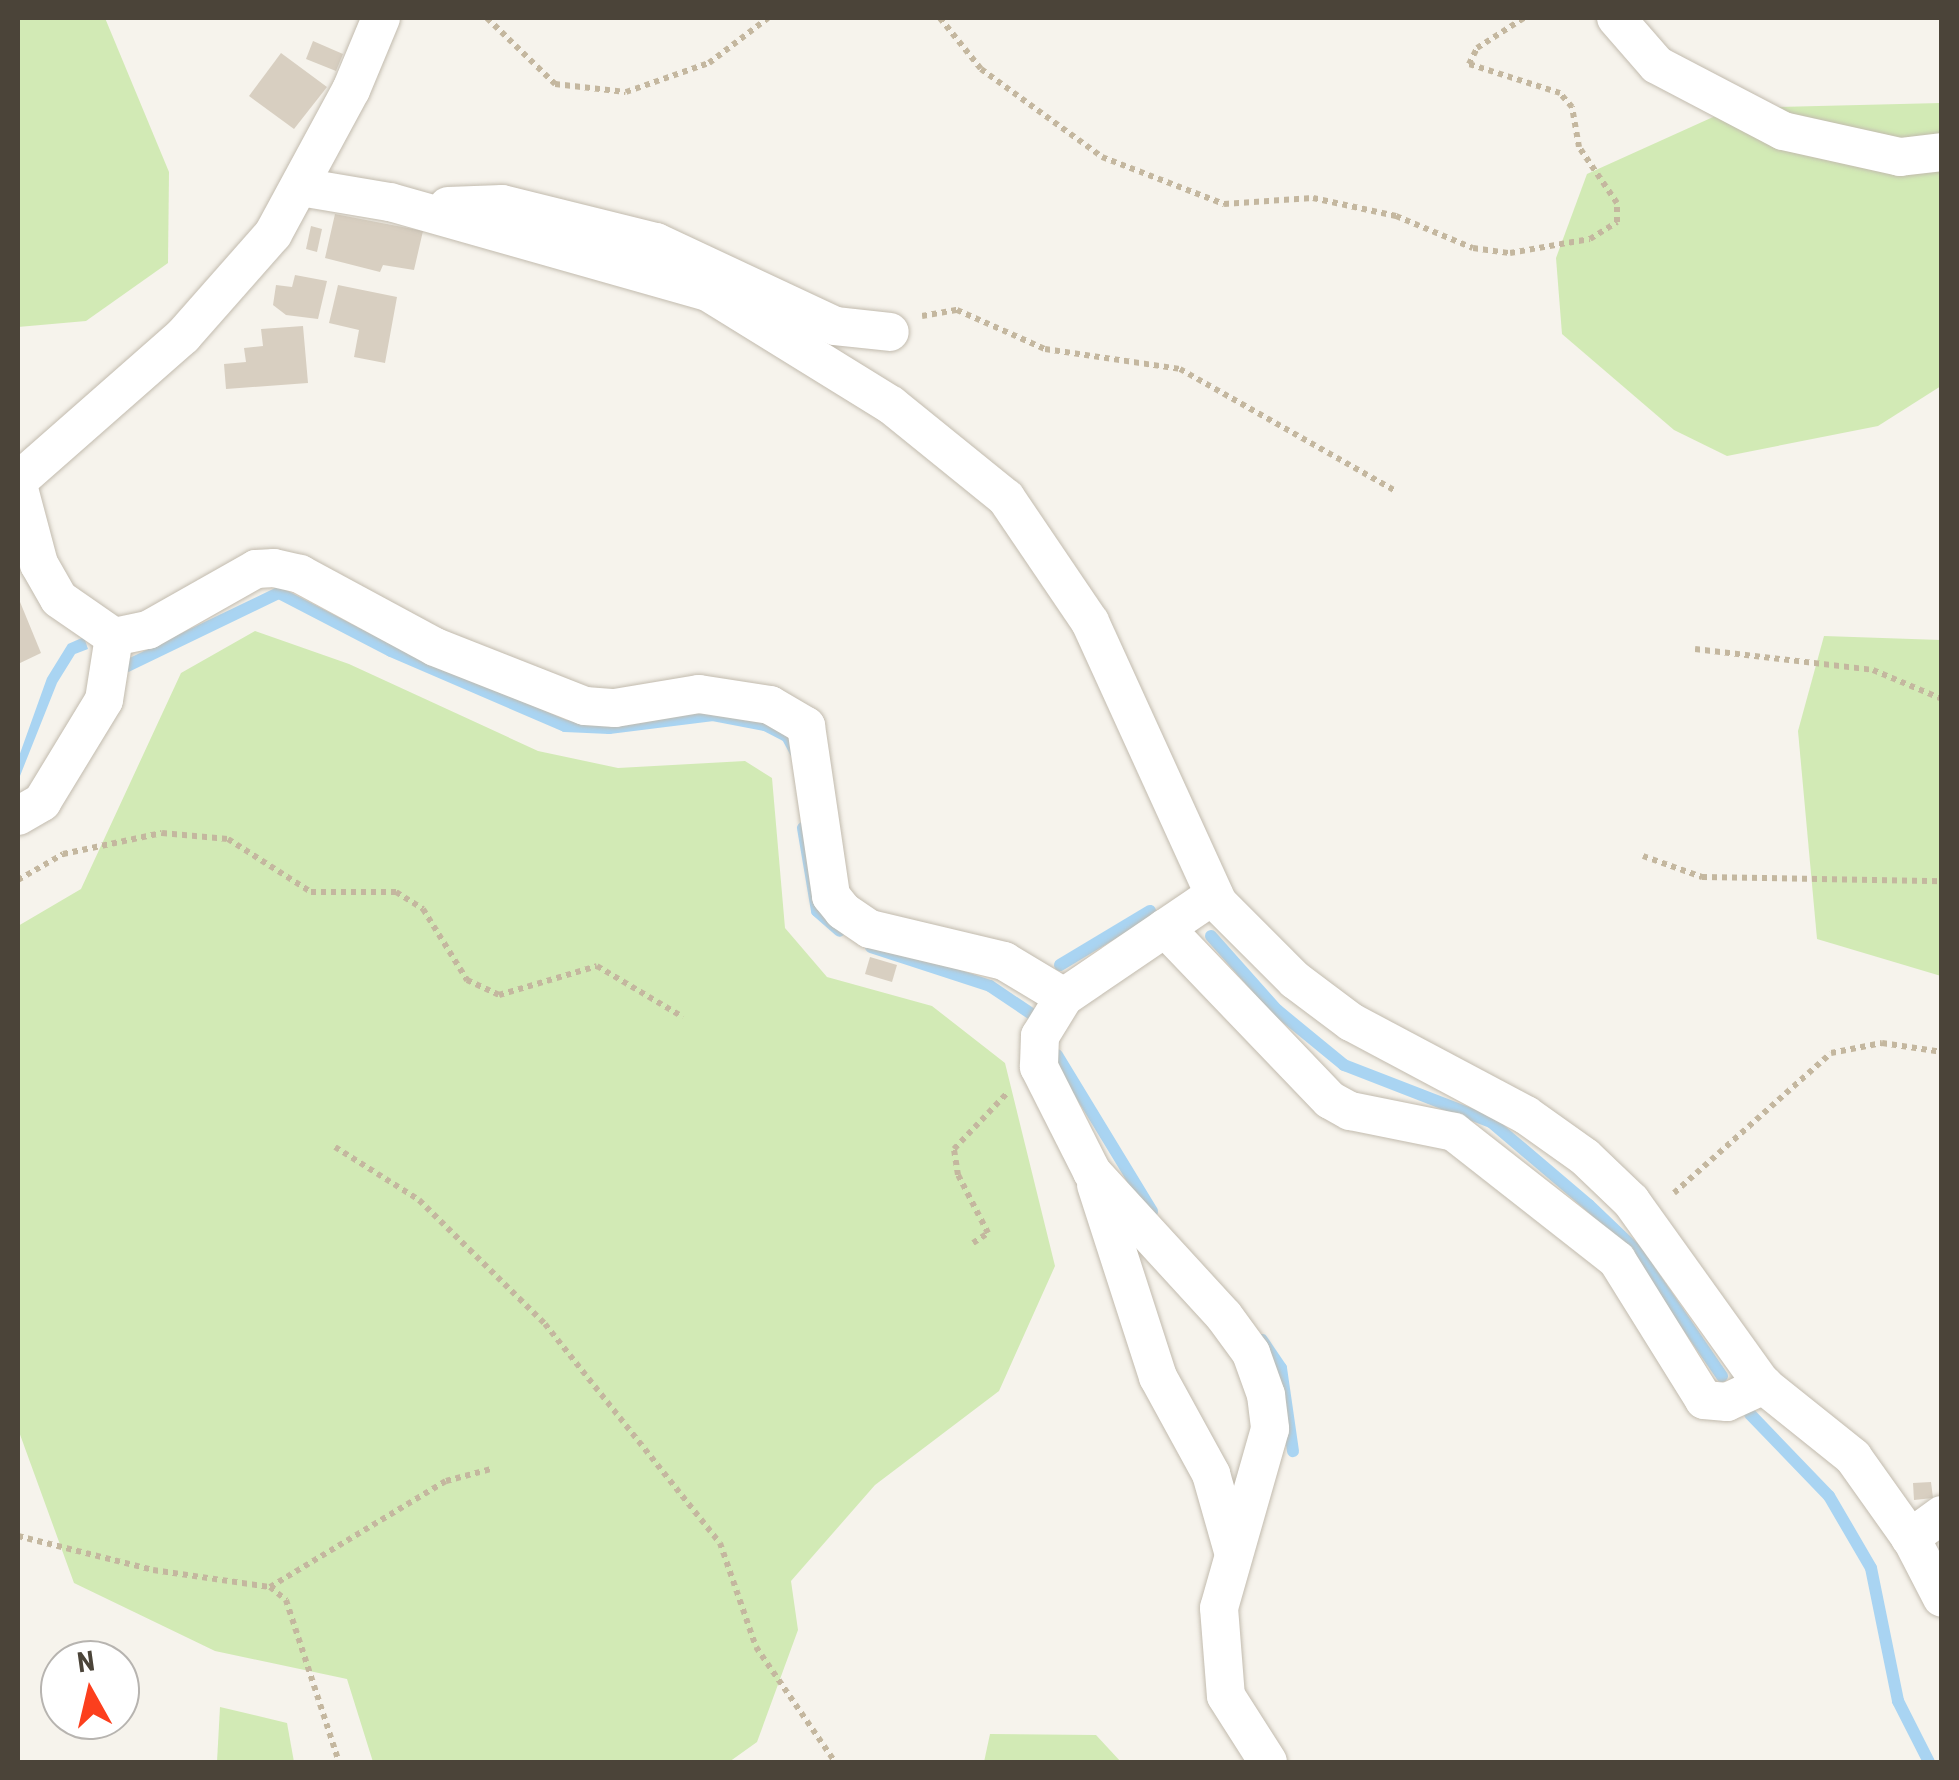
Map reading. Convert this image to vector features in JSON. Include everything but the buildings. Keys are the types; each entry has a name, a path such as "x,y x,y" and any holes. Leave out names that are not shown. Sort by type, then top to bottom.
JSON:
{"street":[{"path":"380,18 300,187 273,234 183,336 18,483 38,564 58,599 114,637 148,630 256,569 274,568 300,574 434,647 585,706 615,708 699,694 770,705 806,726 831,896 843,910 870,929 1004,961 1064,997"},
{"path":"1616,18 1657,65 1783,131 1900,157 1942,152"},
{"path":"300,187 434,214 708,292 891,406 1006,498 1090,622 1214,895 1295,980 1351,1022 1526,1116 1585,1157 1649,1226 1764,1385 1853,1457 1910,1538 1942,1598"},
{"path":"434,214 469,201 578,219 718,266 836,326 890,332"},
{"path":"18,816 42,802 104,700 114,637"},
{"path":"1214,895 1064,997 1040,1036 1040,1067 1092,1172 1146,1345 1210,1474 1233,1551"},
{"path":"1165,928 1330,1100 1388,1121 1454,1132 1617,1260 1704,1400 1727,1402 1764,1385"},
{"path":"1092,1172 1251,1353 1270,1429 1219,1608 1226,1696 1268,1762"},
{"path":"1910,1538 1942,1515"}],"path":[{"path":"488,18 554,84 626,92 709,63 768,18"},
{"path":"940,18 980,69 1102,157 1224,204 1313,198 1510,253 1590,239 1617,222 1617,203 1580,147 1572,108 1560,93 1469,64 1477,48 1524,18"},
{"path":"890,332 943,308 1045,349 1180,369 1396,492"},
{"path":"1695,649 1873,670 1942,699"},
{"path":"18,880 63,854 162,833 228,839 311,892 396,892 423,909 467,980 498,995 597,966 683,1017"},
{"path":"1643,856 1702,877 1942,881"},
{"path":"1649,1226 1720,1148 1768,1113 1831,1053 1882,1043 1942,1052"},
{"path":"973,1242 988,1233 958,1176 954,1149 1040,1067"},
{"path":"335,1147 419,1200 518,1293 570,1355 720,1544 756,1646 834,1762"},
{"path":"270,1588 446,1480 491,1469"},
{"path":"18,1536 154,1570 270,1588 286,1600 339,1762"}],"green space":[{"path":"18,18 105,18 169,172 168,263 86,321 18,327"},
{"path":"1941,103 1941,386 1878,426 1727,456 1674,430 1562,334 1556,258 1587,174 1733,108"},
{"path":"255,631 349,664 538,751 618,768 745,761 772,778 785,928 827,977 932,1006 1005,1063 1055,1266 999,1391 875,1485 791,1581 798,1630 757,1742 729,1762 373,1762 347,1679 215,1651 74,1583 18,1429 18,926 81,889 181,673"},
{"path":"1824,636 1941,640 1941,976 1817,939 1798,731"},
{"path":"220,1707 287,1723 294,1762 217,1762"},
{"path":"990,1734 1096,1735 1121,1762 984,1762"}],"water":[{"path":"84,637 88,649 75,654 57,683 18,781 18,759 47,678 68,644"}],"waterway":[{"path":"127,666 279,593 391,651 565,726 609,728 713,715 765,725 787,736 796,753"},
{"path":"803,828 817,911 840,931"},
{"path":"1060,965 1150,911"},
{"path":"1211,936 1277,1010 1344,1065 1491,1122 1589,1205 1635,1249 1722,1376"},
{"path":"871,947 990,986 1033,1015"},
{"path":"1057,1055 1152,1211"},
{"path":"1262,1340 1281,1368 1293,1451"},
{"path":"1750,1414 1829,1496 1871,1568 1898,1701 1929,1762"}]}
